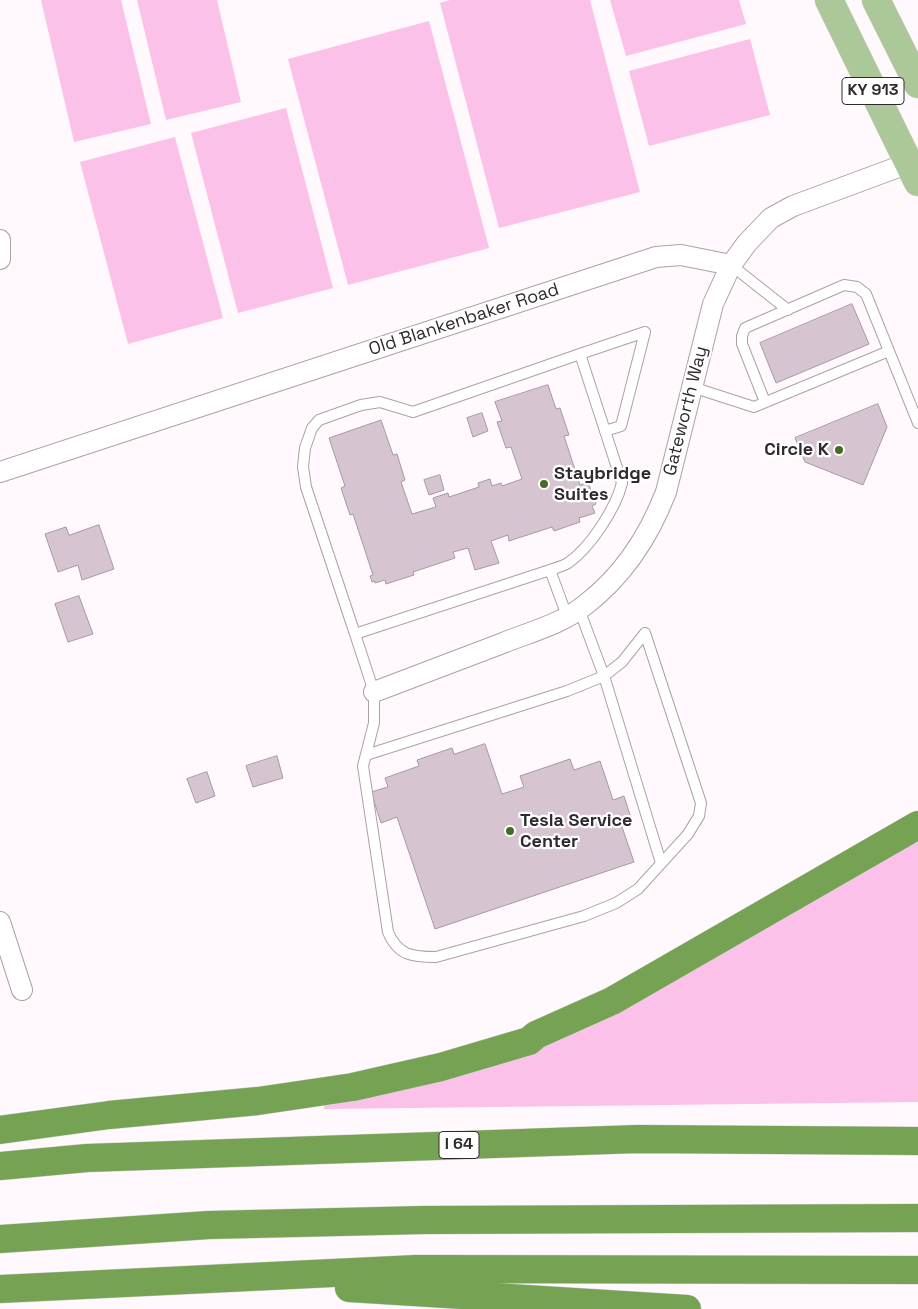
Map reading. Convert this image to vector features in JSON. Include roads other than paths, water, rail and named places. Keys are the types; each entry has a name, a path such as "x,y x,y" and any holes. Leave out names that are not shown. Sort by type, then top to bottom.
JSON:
{"highway":[{"path":"0,1130 109,1115 249,1102 344,1089 406,1076 529,1041 612,1002 918,825"},
{"name":"I 64","path":"0,1166 87,1158 638,1139 918,1141"},
{"path":"0,1239 209,1225 394,1221 918,1218"},
{"path":"0,1290 416,1269 918,1270"},
{"path":"220,1280 687,1309"}],"main road":[{"name":"KY 913","path":"829,0 913,173"},
{"name":"KY 913","path":"876,0 918,84"}],"street":[{"path":"731,266 747,243 771,218 793,206 913,173"},
{"path":"0,240 0,260"},
{"name":"Old Blankenbaker Road","path":"0,472 656,257 681,255 731,266"},
{"name":"Gateworth Way","path":"374,692 557,622 573,613 607,585 636,552 655,520 666,492 713,304 731,266"},
{"path":"0,922 22,990"}],"lane":[{"path":"731,266 788,310"},
{"path":"765,402 742,344 745,328 844,285 857,287 866,294 918,423"},
{"path":"366,755 566,691 604,676 622,662 645,633 701,803 699,816 688,834 638,889 616,903 584,916 436,957 419,957 406,954 393,943 388,932 363,766 374,723 374,692 306,487 303,467 305,448 312,428 319,420 361,405 380,402 413,412 646,332 621,426 605,431"},
{"path":"692,387 754,407 889,351"},
{"path":"355,634 550,570 568,562 600,530 619,494 622,483 580,354"},
{"path":"550,570 604,676 661,864"}],"place":[{"name":"Circle K","path":"839,450"},
{"name":"Staybridge Suites","path":"544,484"},
{"name":"Tesla Service Center","path":"510,831"}]}
